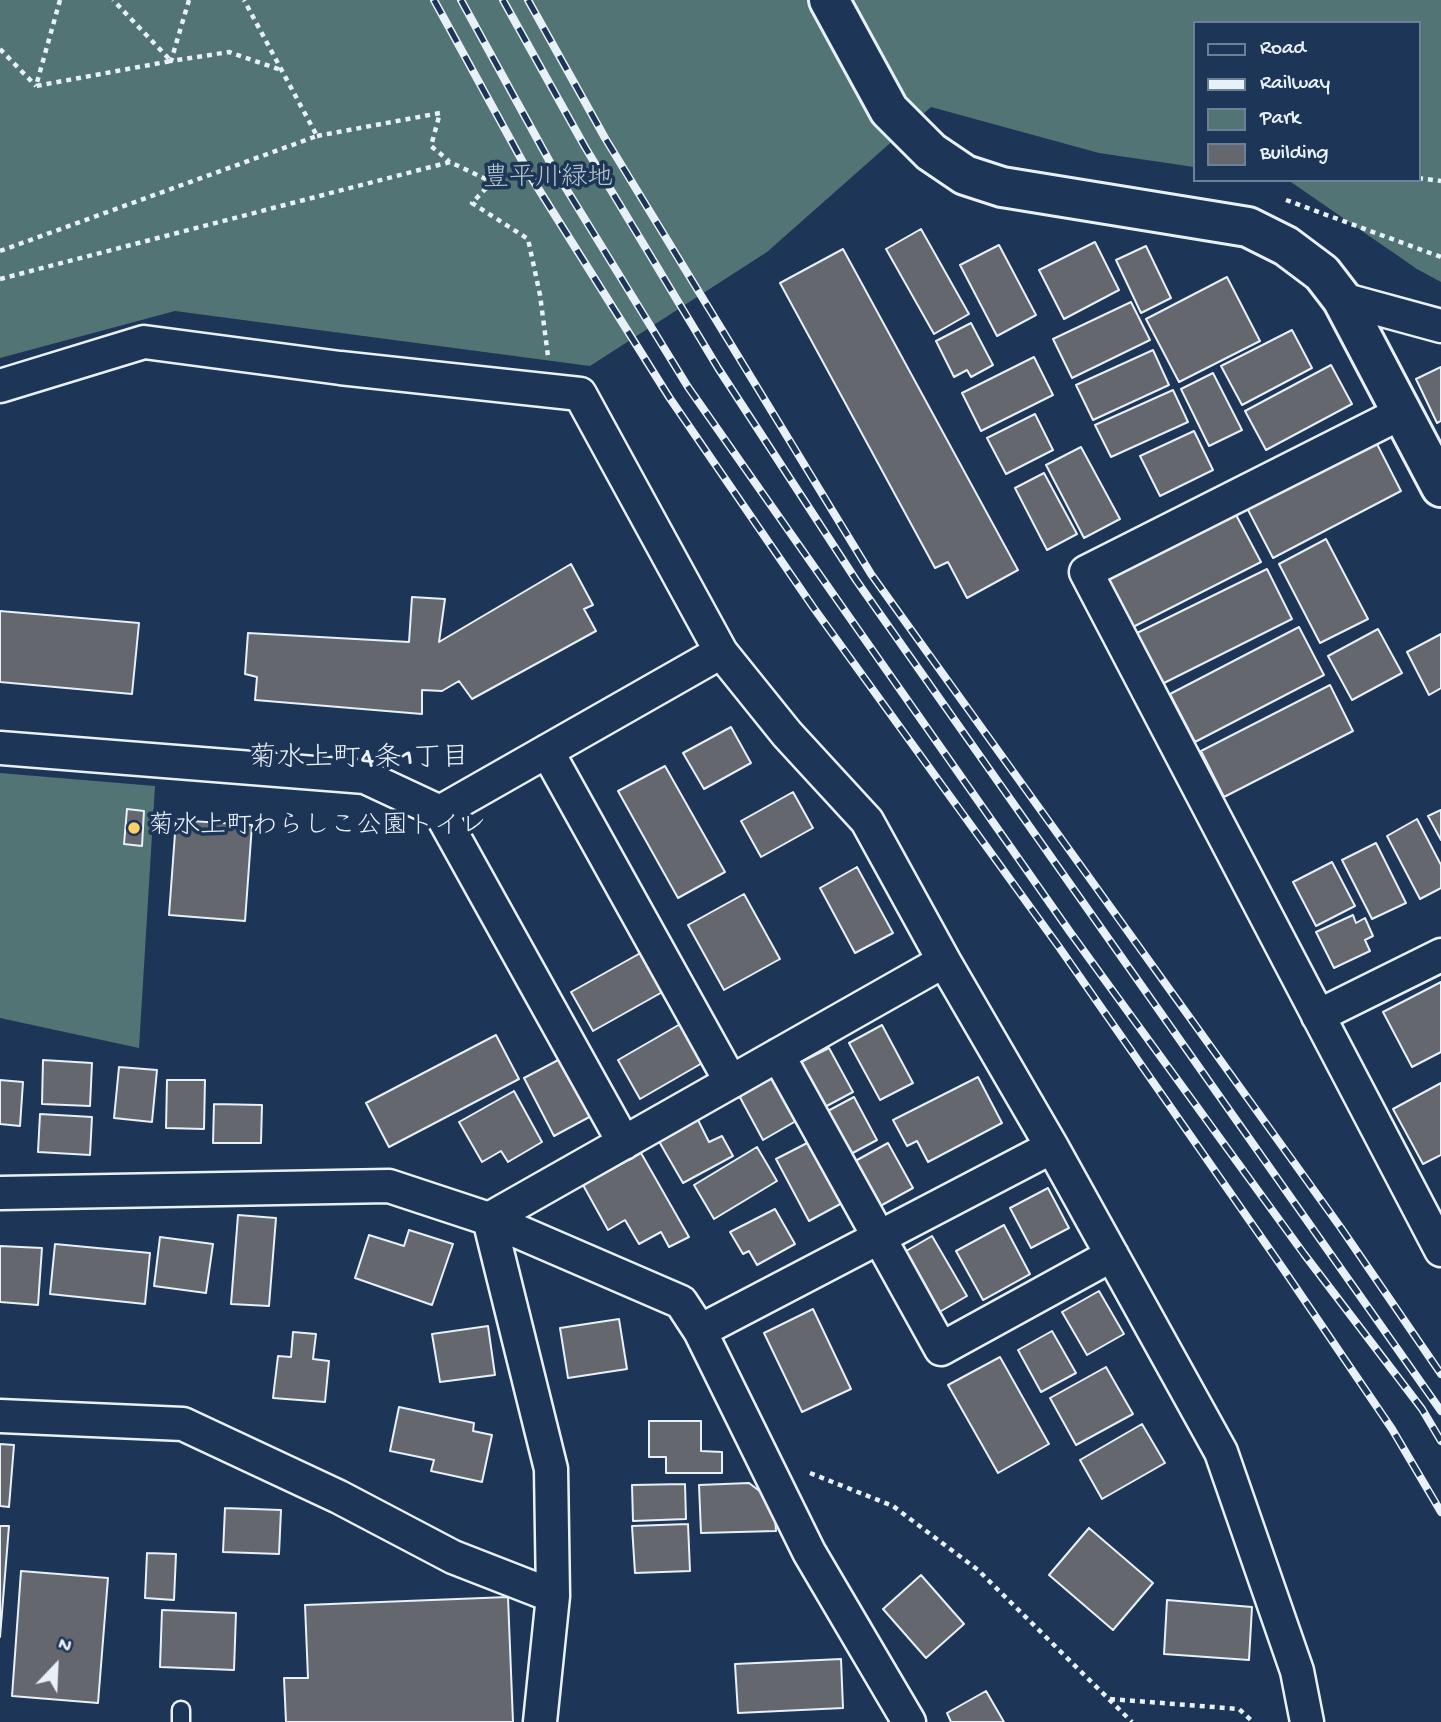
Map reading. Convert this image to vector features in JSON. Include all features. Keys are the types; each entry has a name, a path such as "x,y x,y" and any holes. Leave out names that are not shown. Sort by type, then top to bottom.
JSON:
{"street":[{"path":"828,0 889,110 931,152 965,175 1002,187 1248,227 1286,246 1322,273 1342,299 1441,487"},
{"path":"1342,299 1441,326"},
{"path":"0,386 144,342 327,366 580,394 721,652 787,734 867,821 1221,1452 1297,1671 1307,1722"},
{"path":"1401,413 1086,572 1441,1250"},
{"path":"440,812 721,652"},
{"path":"0,748 365,777 440,812 624,1143"},
{"path":"547,751 731,1082"},
{"path":"1318,1016 1441,955"},
{"path":"489,1219 944,961"},
{"path":"778,1055 941,1349 1112,1255"},
{"path":"700,1331 1052,1147"},
{"path":"0,1193 389,1186 489,1219 681,1302 700,1331 809,1552 909,1722"},
{"path":"489,1219 551,1469 553,1596 540,1722"},
{"path":"0,1416 183,1424 339,1497 453,1557 553,1596"}],"path":[{"path":"36,86 60,0"},
{"path":"113,0 171,61"},
{"path":"171,61 189,0"},
{"path":"244,0 317,136"},
{"path":"0,49 36,86"},
{"path":"36,86 229,52 281,70"},
{"path":"0,251 317,136 440,113 430,146 450,162 492,182 472,203 528,239 540,295 553,391"},
{"path":"0,279 450,162"},
{"path":"1420,178 1441,181"},
{"path":"1277,197 1441,257"},
{"path":"798,1468 893,1506 978,1570 1132,1722"},
{"path":"1109,1699 1239,1709 1253,1722"}],"green space":[{"name":"豊平川緑地","path":"0,0 1441,0 1441,282 1417,269 1291,182 1420,182 1420,21 1192,21 1192,167 1099,153 931,107 767,252 590,366 175,311 0,358"},
{"path":"0,773 155,786 139,1048 0,1018"}],"building":[{"path":"921,229 969,314 934,334 886,249"},
{"path":"1095,242 1119,290 1064,319 1039,270"},
{"path":"999,245 1036,315 997,336 960,265"},
{"path":"1146,246 1171,298 1141,313 1116,260"},
{"path":"843,249 1018,570 967,598 948,562 935,568 780,283"},
{"path":"1227,277 1260,341 1179,382 1146,319"},
{"path":"1131,302 1150,340 1072,378 1053,339"},
{"path":"971,323 993,365 971,377 967,370 954,377 936,341"},
{"path":"1292,330 1312,368 1242,405 1221,366"},
{"path":"1153,350 1169,385 1093,420 1076,385"},
{"path":"1034,357 1053,395 981,431 962,393"},
{"path":"1331,365 1352,404 1266,450 1245,411"},
{"path":"1441,367 1441,421 1437,423 1416,379"},
{"path":"1213,373 1242,430 1209,446 1181,389"},
{"path":"1173,390 1188,422 1111,457 1095,425"},
{"path":"1035,414 1053,450 1006,474 987,438"},
{"path":"1194,431 1213,470 1160,496 1140,456"},
{"path":"1375,440 1401,491 1273,558 1247,508"},
{"path":"1081,447 1120,519 1084,538 1046,465"},
{"path":"1044,473 1077,534 1047,550 1015,488"},
{"path":"1234,511 1261,562 1133,627 1107,576"},
{"path":"1326,539 1368,619 1320,643 1279,564"},
{"path":"571,564 593,605 584,609 596,631 472,699 459,681 442,691 422,690 422,714 255,700 257,677 245,674 248,633 409,642 412,597 445,599 439,642"},
{"path":"1267,569 1292,619 1162,684 1137,633"},
{"path":"0,611 139,623 132,694 0,682"},
{"path":"1299,627 1324,675 1195,742 1170,694"},
{"path":"1378,629 1402,673 1352,700 1328,656"},
{"path":"1441,634 1441,688 1429,695 1407,652"},
{"path":"1330,685 1353,731 1224,797 1201,751"},
{"path":"731,727 751,763 704,789 683,753"},
{"path":"665,766 725,872 678,898 618,791"},
{"path":"793,792 813,828 761,857 741,821"},
{"name":"菊水上町わらしこ公園トイレ","path":"127,809 144,811 142,846 124,844"},
{"path":"1441,810 1441,840 1428,816"},
{"path":"1417,819 1441,865 1441,888 1420,899 1387,836"},
{"path":"176,820 252,825 245,921 169,915"},
{"path":"1376,843 1406,903 1372,919 1342,860"},
{"path":"1332,862 1355,906 1316,926 1293,882"},
{"path":"857,867 893,933 855,953 820,888"},
{"path":"744,894 780,959 724,990 688,925"},
{"path":"1353,915 1356,923 1365,918 1373,936 1365,940 1370,951 1334,968 1316,932"},
{"path":"644,951 666,990 593,1031 571,992"},
{"path":"1441,982 1441,1052 1412,1067 1383,1012"},
{"path":"682,1023 704,1062 640,1099 618,1060"},
{"path":"882,1025 913,1083 880,1100 849,1043"},
{"path":"496,1035 519,1079 389,1147 366,1103"},
{"path":"829,1048 853,1092 823,1108 799,1063"},
{"path":"562,1058 593,1115 554,1136 524,1078"},
{"path":"43,1060 92,1063 90,1106 42,1104"},
{"path":"119,1067 157,1070 152,1122 114,1118"},
{"path":"770,1072 796,1121 763,1140 736,1090"},
{"path":"978,1077 1002,1123 928,1162 917,1141 907,1146 893,1120"},
{"path":"0,1080 23,1082 20,1126 0,1124"},
{"path":"167,1080 205,1080 204,1129 166,1128"},
{"path":"1441,1083 1441,1155 1423,1164 1393,1109"},
{"path":"514,1091 542,1142 508,1162 501,1151 482,1162 459,1122"},
{"path":"854,1097 877,1140 847,1156 824,1113"},
{"path":"214,1104 262,1105 261,1143 213,1143"},
{"path":"40,1114 92,1117 90,1155 38,1152"},
{"path":"696,1116 709,1142 722,1136 733,1156 683,1183 657,1138"},
{"path":"811,1141 844,1202 809,1221 776,1159"},
{"path":"888,1143 913,1188 873,1210 848,1165"},
{"path":"757,1147 777,1181 714,1219 694,1185"},
{"path":"641,1153 689,1237 669,1247 661,1232 639,1244 625,1220 608,1230 583,1185"},
{"path":"1048,1188 1069,1228 1031,1248 1010,1208"},
{"path":"775,1209 795,1244 757,1265 749,1251 743,1254 730,1232"},
{"path":"238,1215 276,1218 269,1306 231,1304"},
{"path":"1004,1225 1030,1274 983,1300 956,1251"},
{"path":"409,1230 453,1244 432,1305 355,1278 369,1235 404,1246"},
{"path":"932,1236 967,1296 936,1314 901,1254"},
{"path":"160,1237 213,1244 206,1293 154,1286"},
{"path":"55,1244 150,1253 145,1304 50,1294"},
{"path":"0,1246 42,1248 38,1305 0,1302"},
{"path":"1099,1291 1124,1334 1087,1355 1062,1312"},
{"path":"813,1309 851,1389 802,1412 764,1333"},
{"path":"619,1319 627,1369 568,1378 560,1328"},
{"path":"488,1326 495,1375 440,1382 432,1334"},
{"path":"1052,1331 1076,1373 1041,1392 1018,1350"},
{"path":"293,1332 316,1334 313,1359 329,1361 325,1402 273,1398 278,1356 291,1357"},
{"path":"1000,1357 1049,1444 998,1473 948,1385"},
{"path":"1106,1367 1133,1414 1076,1445 1050,1398"},
{"path":"399,1407 474,1423 473,1431 492,1435 482,1482 431,1471 434,1460 390,1451"},
{"path":"649,1421 701,1421 701,1451 722,1452 722,1473 666,1473 666,1457 649,1457"},
{"path":"1142,1424 1165,1463 1102,1499 1080,1460"},
{"path":"0,1444 14,1445 9,1507 0,1506"},
{"path":"749,1483 774,1502 776,1531 701,1533 699,1485"},
{"path":"685,1484 686,1519 633,1521 632,1485"},
{"path":"225,1508 281,1510 279,1554 223,1552"},
{"path":"688,1524 690,1571 635,1573 632,1526"},
{"path":"0,1526 9,1526 0,1637"},
{"path":"1089,1528 1153,1583 1113,1630 1049,1575"},
{"path":"147,1553 176,1554 174,1600 145,1598"},
{"path":"21,1571 108,1578 98,1703 12,1696"},
{"path":"921,1575 964,1624 926,1658 883,1609"},
{"path":"508,1597 513,1722 286,1722 284,1678 308,1678 305,1605"},
{"path":"1167,1600 1252,1607 1249,1660 1164,1654"},
{"path":"162,1610 236,1613 234,1670 160,1667"},
{"path":"841,1659 843,1708 738,1713 735,1664"},
{"path":"986,1691 1004,1722 951,1722 947,1713"}],"railway":[{"path":"434,0 531,177 669,397 813,607 1059,947 1284,1270 1392,1429 1441,1512"},
{"path":"461,0 551,164 688,387 1070,932 1304,1254 1422,1409 1441,1441"},
{"path":"503,0 585,147 718,368 856,580 1441,1411"},
{"path":"528,0 605,138 871,574 1341,1228 1441,1374"}],"place":[{"name":"菊水上町わらしこ公園トイレ","path":"134,828"}],"district":[{"name":"菊水上町4条1丁目","path":"359,761"}]}
